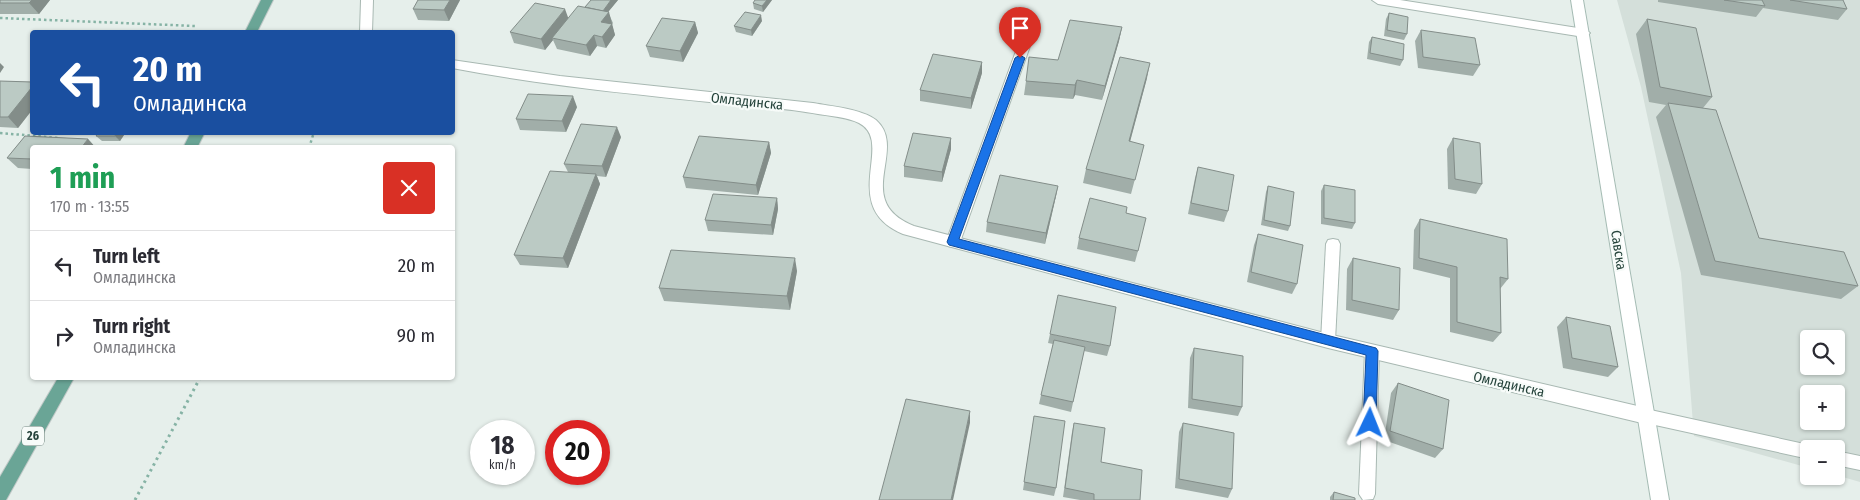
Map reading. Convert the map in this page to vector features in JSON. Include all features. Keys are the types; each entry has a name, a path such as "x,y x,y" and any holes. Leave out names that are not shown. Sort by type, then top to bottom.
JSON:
{"main road":[{"path":"252,30 267,0"},
{"name":"26","path":"0,494 65,380"}],"street":[{"path":"366,30 367,0"},
{"name":"Савска","path":"1578,0 1660,500"},
{"name":"Омладинска","path":"455,64 622,88 810,107 851,116 871,124 877,132 880,141 877,198 883,215 895,224 953,242 1328,341 1646,416"}],"lane":[{"path":"1378,0 1584,33"},
{"path":"953,242 1033,21"},
{"path":"1328,341 1333,244"},
{"path":"1367,494 1372,351"},
{"path":"1646,416 1800,450"},
{"path":"1845,460 1860,464"}],"path":[{"path":"0,18 195,26"},
{"path":"0,133 65,138"},
{"path":"135,500 199,380"}],"shaded area":[{"path":"1617,0 1860,0 1860,482 1845,478 1845,440 1800,440 1800,465 1694,436 1681,273 1641,87"}],"building":[{"path":"0,0 32,0 29,3 0,3"},
{"path":"418,0 450,0 444,10 413,9"},
{"path":"591,0 611,0 603,11 585,7"},
{"path":"755,0 767,0 762,6 753,3"},
{"path":"1724,0 1762,0 1765,6"},
{"path":"1790,0 1843,0 1847,9"},
{"path":"535,3 565,9 541,39 510,32"},
{"path":"578,6 609,12 601,22 612,24 602,37 594,35 586,45 552,38"},
{"path":"745,12 761,15 751,30 734,26"},
{"path":"1389,13 1408,17 1407,34 1387,30"},
{"path":"662,18 695,22 680,51 646,46"},
{"path":"1647,19 1696,28 1712,97 1660,87"},
{"path":"1070,20 1122,27 1105,86 1077,80 1075,85 1026,81 1029,57 1058,60"},
{"path":"1421,30 1475,38 1480,65 1423,57"},
{"path":"1372,37 1404,44 1403,60 1370,53"},
{"path":"933,54 982,62 971,98 920,90"},
{"path":"1120,57 1150,63 1129,141 1144,145 1135,180 1086,169"},
{"path":"0,81 30,82 30,90 8,117 0,117"},
{"path":"528,94 573,96 562,121 516,119"},
{"path":"1668,103 1716,110 1759,238 1844,252 1858,286 1715,261"},
{"path":"581,124 617,127 602,166 564,164"},
{"path":"913,133 951,138 942,172 904,166"},
{"path":"97,135 116,135 115,136"},
{"path":"25,136 88,139 83,145 30,145 30,159 7,158"},
{"path":"699,136 769,142 756,185 683,177"},
{"path":"1453,138 1480,143 1482,184 1455,179"},
{"path":"1198,167 1234,175 1228,211 1191,203"},
{"path":"550,171 596,174 563,258 514,255"},
{"path":"1000,175 1058,186 1046,233 987,222"},
{"path":"1324,185 1355,190 1355,223 1324,218"},
{"path":"1268,186 1294,192 1290,226 1264,220"},
{"path":"713,194 777,198 771,225 705,220"},
{"path":"1090,198 1127,207 1126,213 1146,218 1138,251 1079,238"},
{"path":"1420,219 1507,239 1508,279 1500,277 1501,333 1457,322 1457,267 1419,258"},
{"path":"1258,234 1303,245 1297,284 1251,272"},
{"path":"671,250 795,258 787,296 659,288"},
{"path":"1353,258 1400,268 1399,310 1352,300"},
{"path":"1058,295 1116,307 1110,346 1050,334"},
{"path":"1566,317 1610,326 1618,367 1572,358"},
{"path":"1054,340 1085,347 1073,402 1041,395"},
{"path":"1194,348 1243,356 1242,407 1192,399"},
{"path":"1398,383 1449,400 1443,449 1390,431"},
{"path":"906,399 970,411 951,500 879,500"},
{"path":"1034,416 1065,421 1056,488 1024,482"},
{"path":"1074,423 1105,428 1101,462 1142,470 1140,500 1094,500 1094,494 1065,488"},
{"path":"1183,423 1234,433 1232,489 1179,479"},
{"path":"1334,492 1355,498 1355,500 1333,500"}],"route":[{"path":"1020,58 953,242 1372,351 1370,423"}]}
